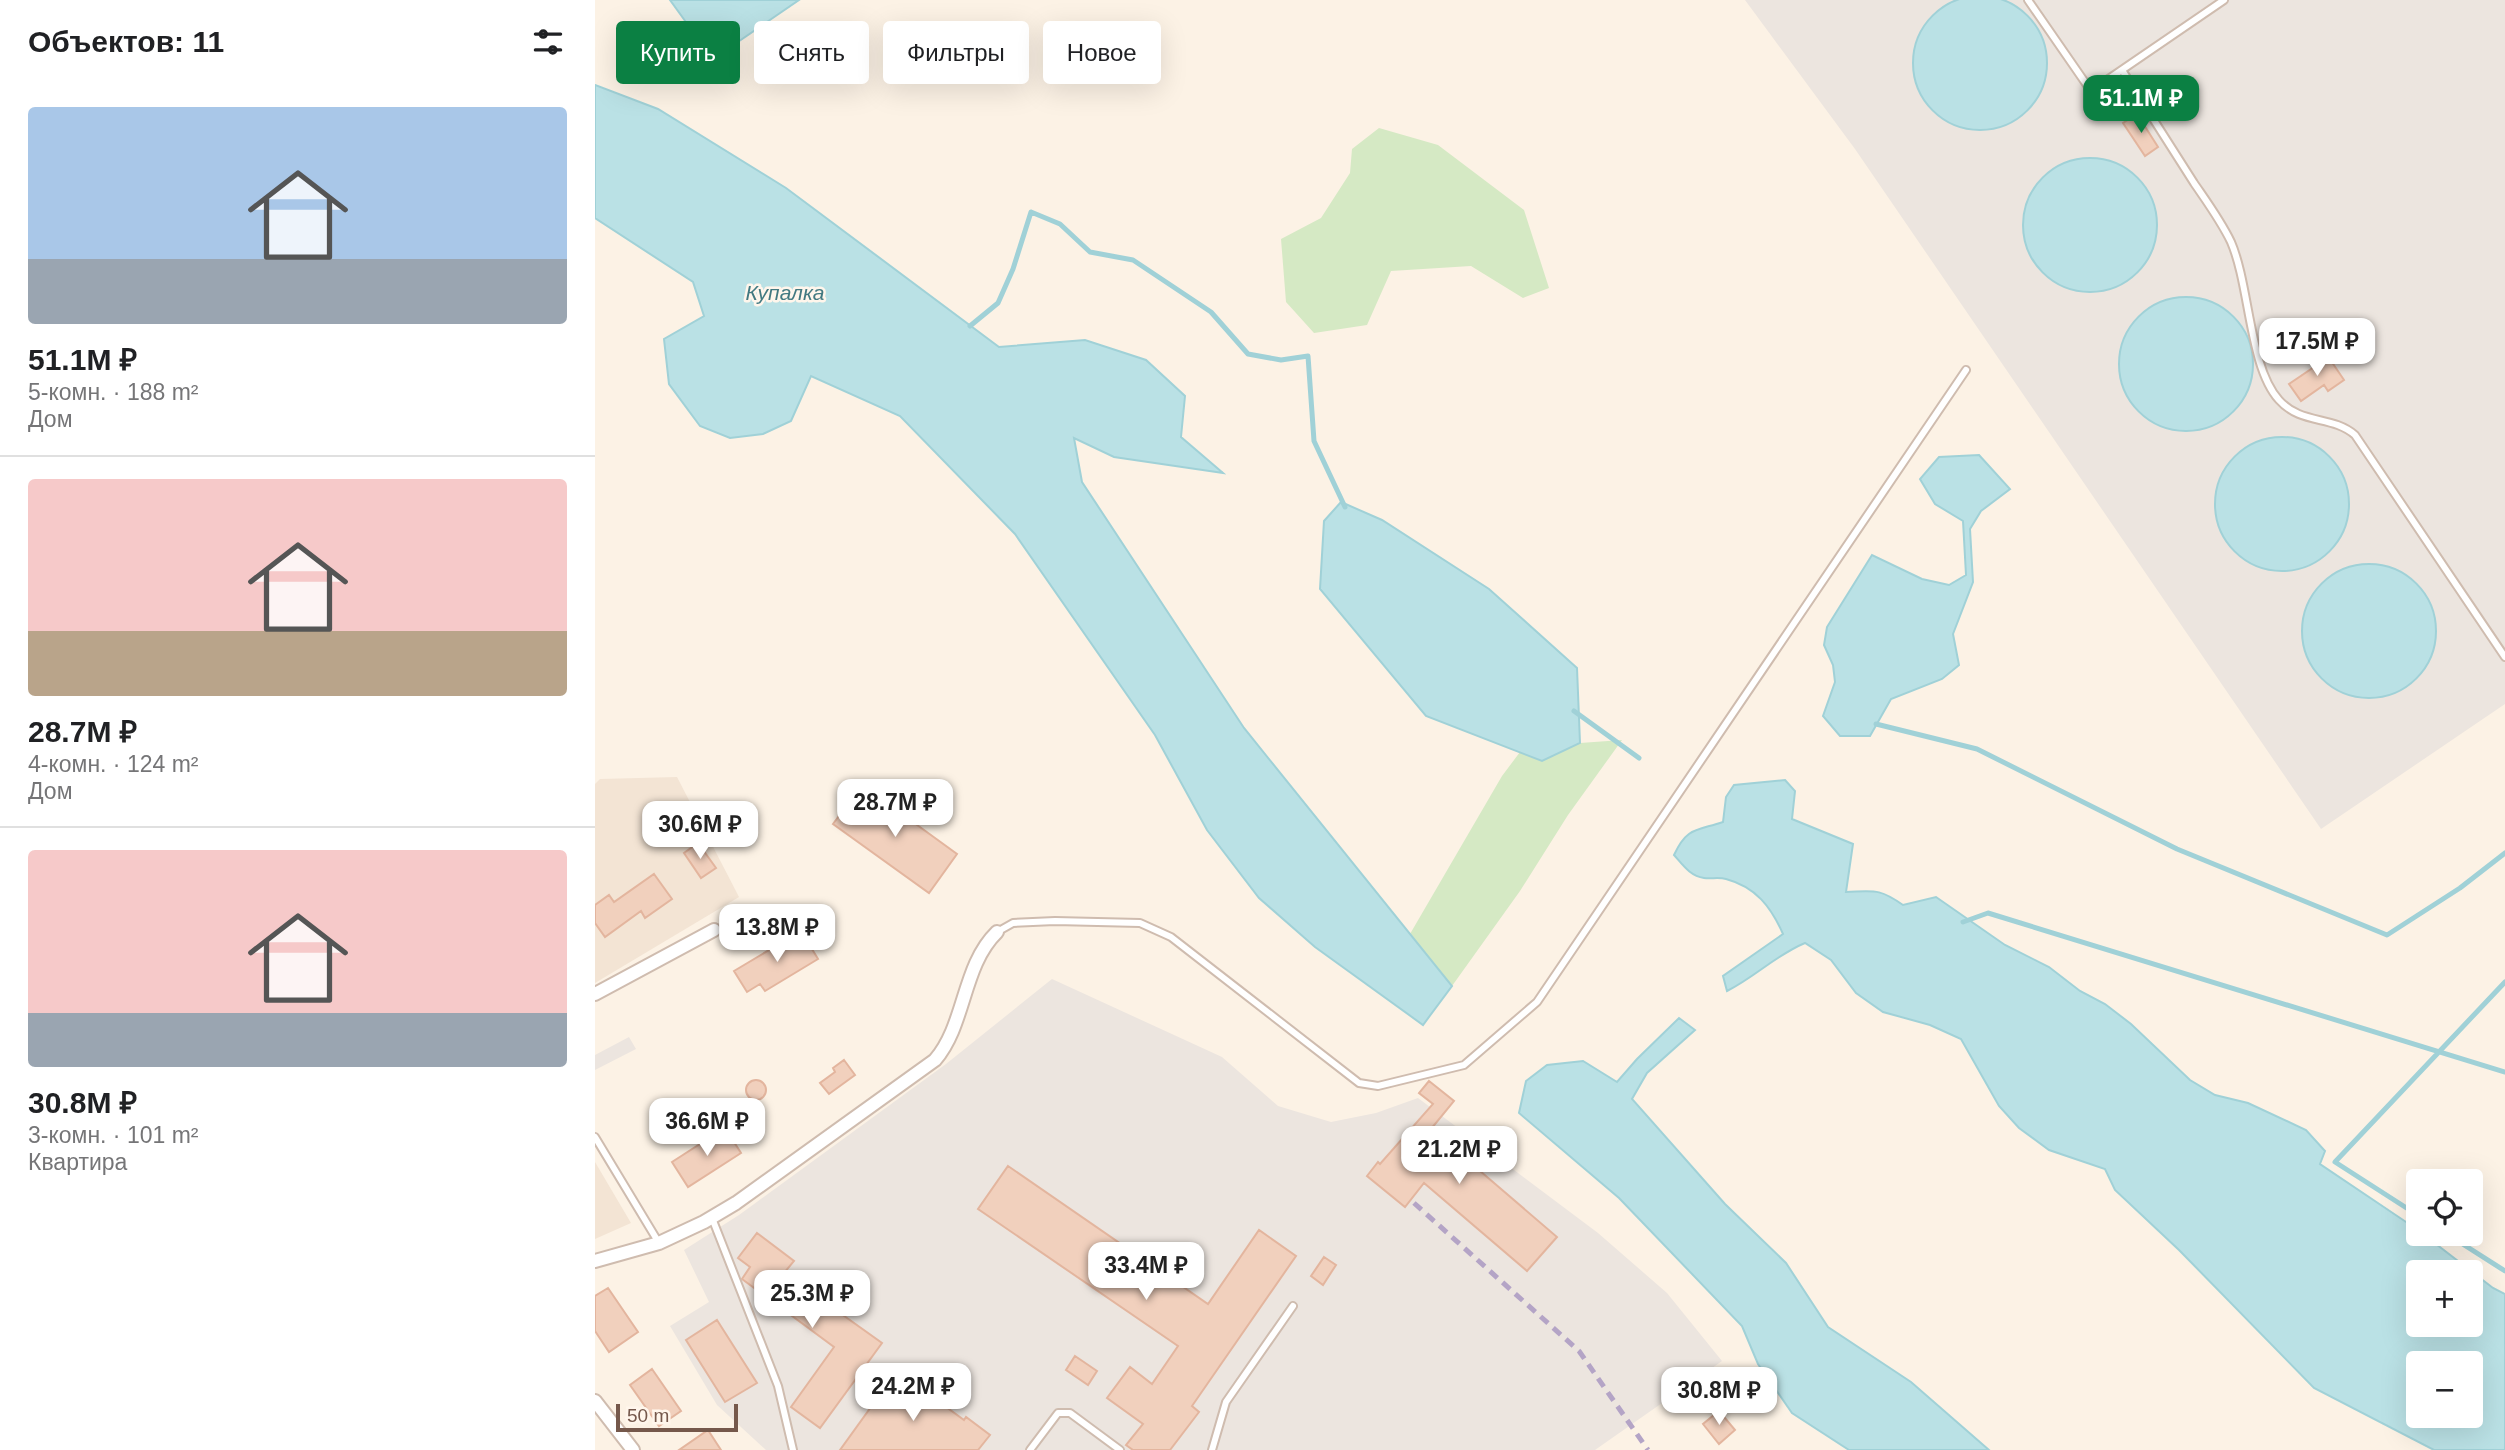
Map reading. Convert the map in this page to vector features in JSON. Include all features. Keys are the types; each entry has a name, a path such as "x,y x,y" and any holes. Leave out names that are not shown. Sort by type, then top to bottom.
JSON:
{"street":[{"path":"595,994 714,930"},
{"path":"595,1261 659,1243 736,1203 935,1060 946,1047 980,952 997,932"},
{"path":"595,1401 633,1450"}],"lane":[{"path":"2028,0 2091,90 2224,0"},
{"path":"2122,70 2231,243 2242,276 2264,373 2276,397 2290,412 2340,426 2355,435 2505,657"},
{"path":"997,932 1013,923 1140,923 1171,937 1359,1083 1378,1086 1464,1065 1537,1002 1966,370"},
{"path":"595,1136 659,1243"},
{"path":"712,1217 778,1386 793,1450"},
{"path":"1212,1450 1226,1402 1293,1306"},
{"path":"1030,1450 1058,1413 1070,1413 1119,1450"}],"shaded area":[{"path":"1745,0 2505,0 2505,704 2321,829 1855,149"},
{"path":"677,777 739,897 595,983 595,784 600,779"},
{"path":"1052,979 1222,1057 1278,1106 1331,1122 1376,1113 1418,1098 1598,1233 1667,1293 1722,1361 1595,1450 766,1450 717,1405 670,1326 709,1302 684,1250 739,1215 946,1064"},
{"path":"629,1037 636,1049 595,1070 595,1055"},
{"path":"595,1162 631,1223 595,1239"}],"green space":[{"path":"1379,128 1438,145 1524,210 1549,288 1523,298 1471,266 1391,271 1367,325 1314,333 1286,302 1281,239 1321,218 1350,173 1352,149"},
{"path":"1622,740 1452,986 1410,934 1502,776 1520,752 1542,761 1580,743"}],"water":[{"path":"1960,-1 2000,-1 2017,7 2036,26 2046,50 2046,76 2036,100 2017,119 1993,129 1967,129 1943,119 1924,100 1914,76 1914,50 1924,26 1943,7"},
{"path":"670,0 799,0 768,21 754,21 754,31 740,41 740,21 685,21"},
{"name":"Купалка","path":"595,85 658,109 786,188 999,347 1085,340 1146,360 1185,396 1181,437 1223,473 1114,457 1074,438 1082,482 1244,728 1452,986 1423,1025 1315,947 1259,898 1207,830 1155,735 1015,534 900,416 811,376 791,421 763,434 730,438 700,426 669,384 664,339 704,316 693,282 595,218"},
{"path":"2090,158 2116,163 2138,177 2152,199 2157,225 2152,251 2138,273 2116,287 2090,292 2064,287 2042,273 2028,251 2023,225 2028,199 2042,177 2064,163"},
{"path":"2186,297 2212,302 2234,316 2248,338 2253,364 2248,390 2234,412 2212,426 2186,431 2160,426 2138,412 2124,390 2119,364 2124,338 2138,316 2160,302"},
{"path":"2282,437 2308,442 2330,456 2344,478 2349,504 2344,530 2330,552 2308,566 2282,571 2256,566 2234,552 2220,530 2215,504 2220,478 2234,456 2256,442"},
{"path":"1979,455 2010,489 1981,511 1970,529 1973,582 1953,634 1959,665 1942,679 1891,699 1870,736 1840,736 1823,716 1835,682 1833,665 1824,645 1827,627 1872,555 1922,579 1949,585 1966,575 1963,521 1935,504 1920,479 1939,457"},
{"path":"1341,502 1382,520 1489,589 1577,668 1580,743 1542,761 1426,716 1320,589 1324,521"},
{"path":"2369,564 2395,569 2417,583 2431,605 2436,631 2431,657 2417,679 2395,693 2369,698 2343,693 2321,679 2307,657 2302,631 2307,605 2321,583 2343,569"},
{"path":"1785,780 1795,791 1792,819 1853,844 1846,892 1876,892 1903,905 1936,897 2005,945 2049,967 2080,991 2105,1004 2131,1024 2190,1080 2215,1095 2248,1103 2306,1130 2325,1151 2320,1164 2406,1222 2406,1246 2439,1246 2457,1260 2406,1260 2406,1337 2483,1337 2483,1280 2505,1294 2505,1450 2434,1450 2314,1388 2179,1250 2115,1190 2105,1169 2049,1150 2019,1128 1999,1106 1961,1039 1930,1025 1883,1012 1856,993 1831,960 1805,943 1727,991 1723,976 1783,934 1768,907 1746,887 1726,879 1695,875 1674,855 1683,839 1693,831 1723,822 1726,797 1734,785"},
{"path":"1679,1018 1695,1030 1647,1073 1632,1099 1725,1204 1786,1263 1828,1327 1911,1382 1989,1450 1849,1450 1792,1413 1758,1364 1742,1326 1619,1198 1519,1113 1526,1081 1547,1065 1583,1061 1617,1082"}],"building":[{"path":"2137,114 2158,147 2145,156 2123,123"},
{"path":"2325,352 2344,380 2328,391 2324,385 2301,401 2289,384 2314,367 2310,362"},
{"path":"862,785 957,854 929,893 833,824"},
{"path":"698,843 716,868 701,878 684,853"},
{"path":"654,874 672,899 645,918 641,911 605,937 595,923 595,905 609,895 614,902"},
{"path":"801,931 818,959 765,991 760,984 747,992 734,971"},
{"path":"844,1060 855,1075 829,1094 820,1083 835,1072 833,1068"},
{"path":"756,1080 763,1083 766,1090 763,1097 756,1100 749,1097 746,1090 749,1083"},
{"path":"1429,1081 1454,1101 1431,1129 1557,1237 1527,1271 1424,1183 1405,1207 1367,1176 1433,1104 1419,1093"},
{"path":"725,1128 741,1153 688,1187 672,1162"},
{"path":"1008,1166 1208,1304 1259,1230 1296,1256 1192,1406 1199,1412 1170,1450 1133,1450 1126,1445 1143,1424 1107,1398 1130,1367 1152,1384 1178,1346 978,1209"},
{"path":"757,1233 794,1261 784,1273 882,1343 820,1428 791,1407 834,1347 742,1279 750,1267 738,1258"},
{"path":"1324,1257 1336,1265 1323,1285 1311,1276"},
{"path":"608,1288 638,1332 609,1352 595,1331 595,1296"},
{"path":"717,1320 757,1383 725,1402 686,1340"},
{"path":"1075,1356 1097,1371 1088,1385 1066,1370"},
{"path":"652,1369 681,1411 659,1426 630,1385"},
{"path":"897,1371 964,1420 966,1417 990,1435 978,1450 840,1450"},
{"path":"1719,1411 1735,1430 1719,1444 1703,1424"},
{"path":"708,1430 721,1450 679,1450"}],"waterway":[{"path":"970,326 998,303 1013,269 1031,212 1060,224 1090,252 1133,260 1211,312 1248,354 1281,360 1308,356 1314,441 1345,507"},
{"path":"1574,711 1639,758"},
{"path":"1876,724 1977,749 2177,849 2387,935 2460,888 2505,853"},
{"path":"1963,922 1988,913 2505,1072"},
{"path":"2406,1208 2335,1162 2505,982"},
{"path":"2466,1246 2505,1271"}],"railway":[{"path":"1414,1203 1579,1351 1648,1450"}]}
